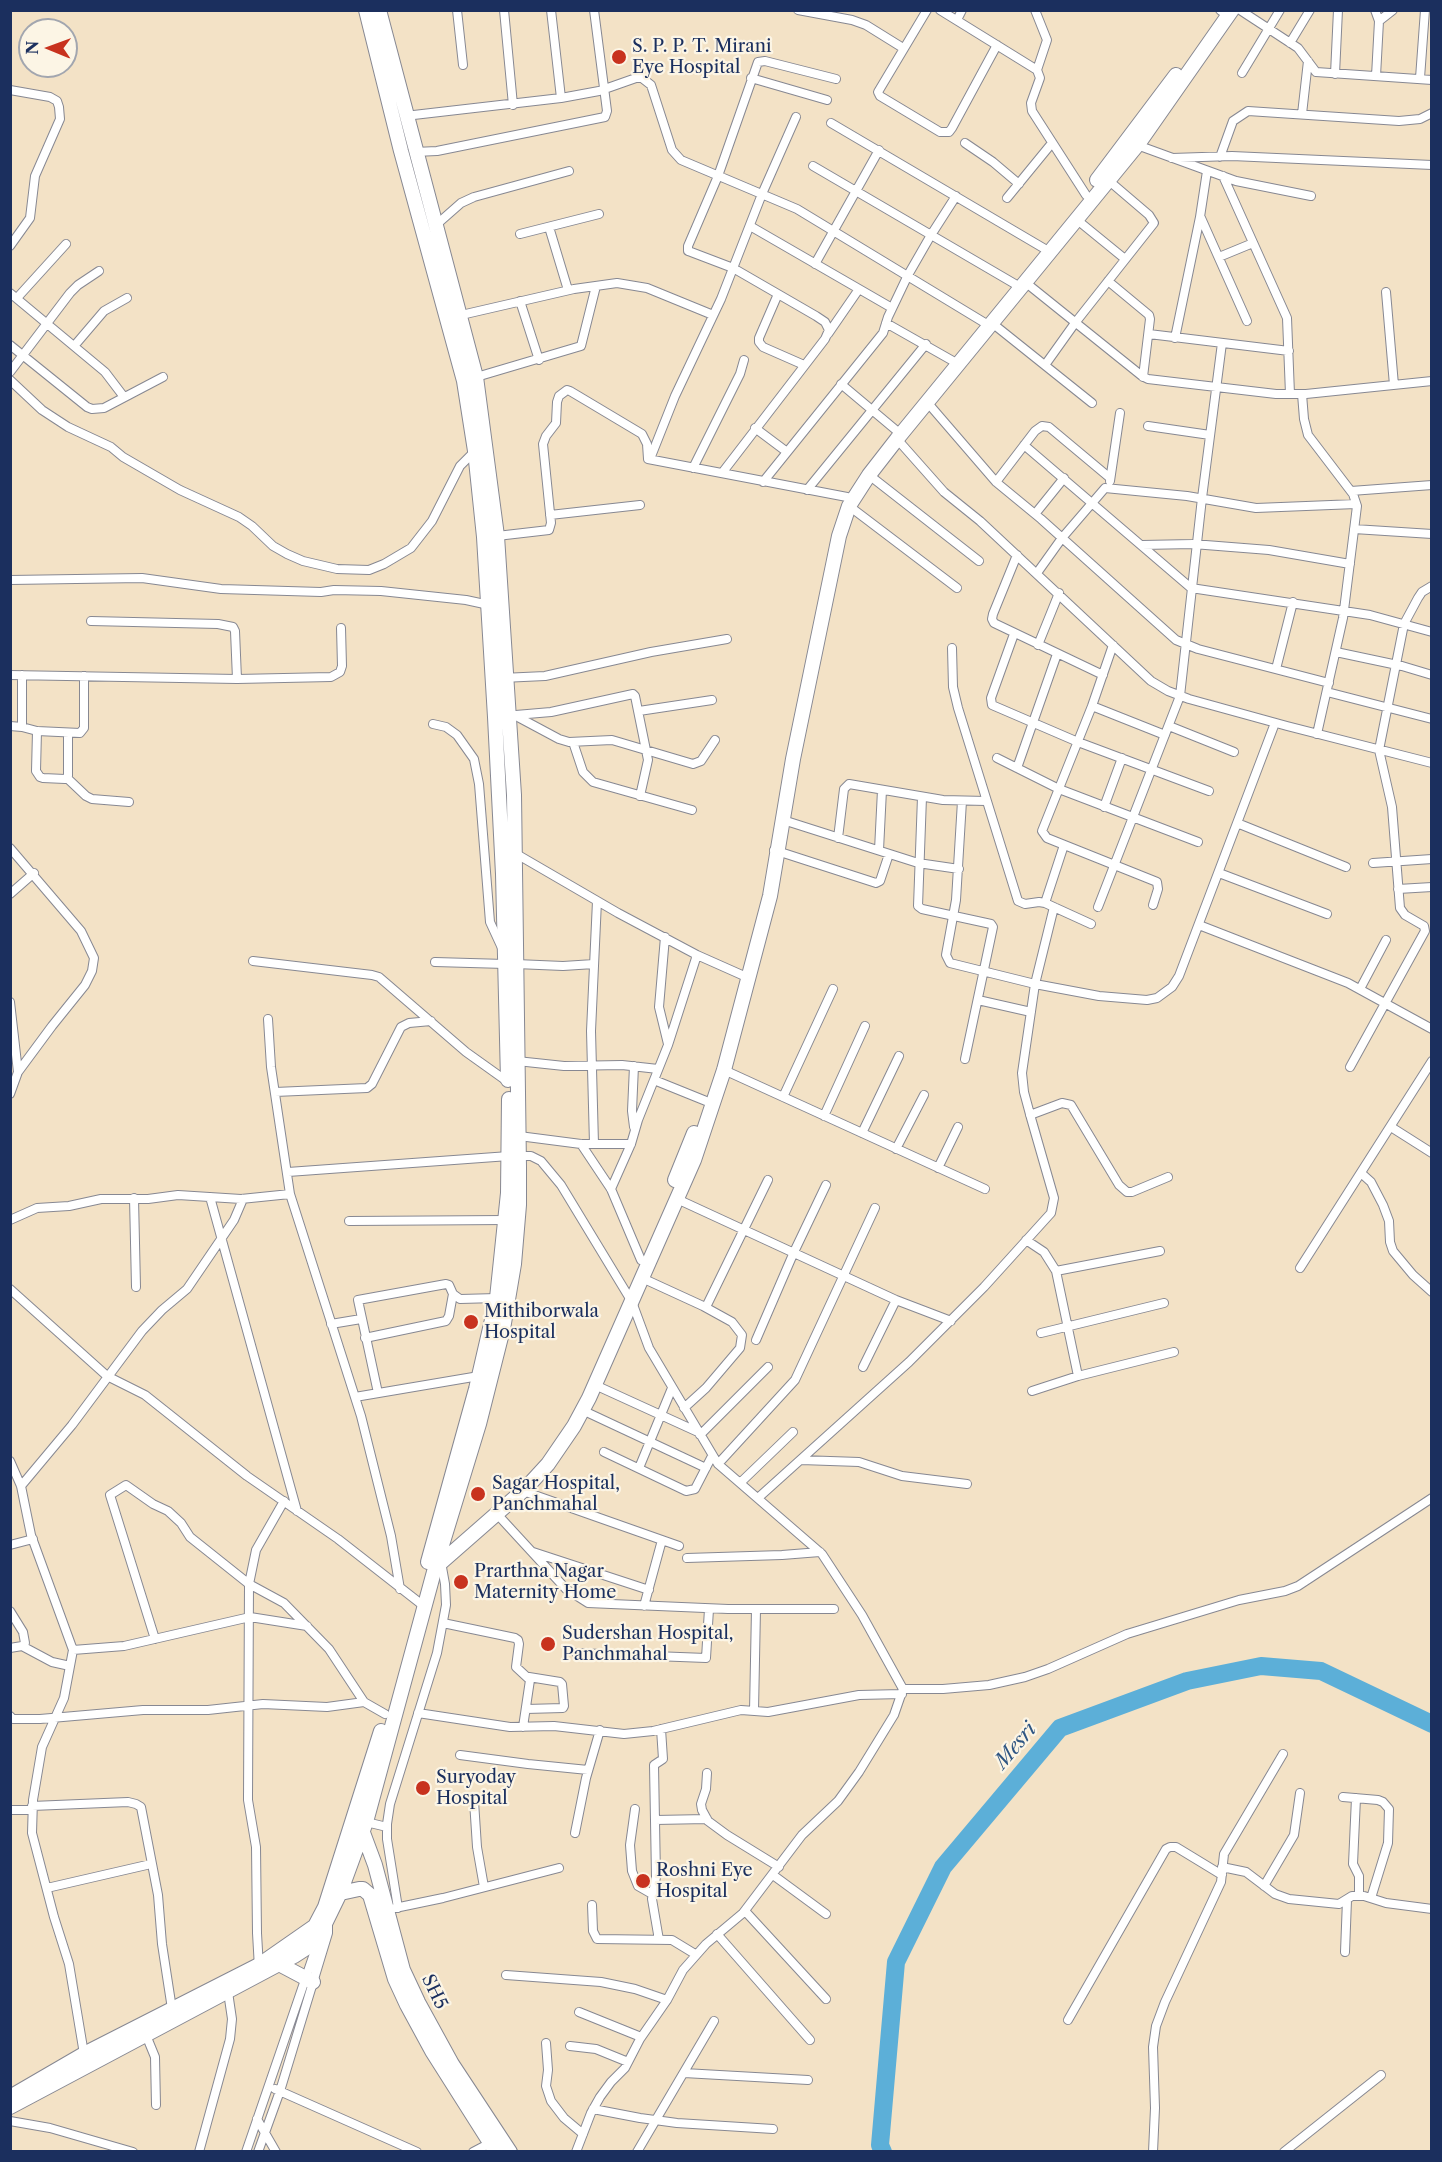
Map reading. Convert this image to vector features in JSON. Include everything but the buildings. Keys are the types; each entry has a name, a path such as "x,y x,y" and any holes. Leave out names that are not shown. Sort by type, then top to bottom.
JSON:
{"main road":[{"path":"361,1824 385,1714 434,1567 497,1298 514,1156 519,1136 518,1061 504,893 499,796 508,678 497,536 470,379 399,116 366,10"},
{"path":"379,10 399,116 415,152 436,225 454,317"},
{"path":"1020,283 1137,145 1232,10"},
{"path":"911,417 927,402 1020,283 1221,11"},
{"path":"774,850 783,820 839,536 848,502 954,361 988,323"},
{"path":"437,1548 479,1424 503,1329 514,1264 519,1205 508,1082 509,960 515,920 514,795 504,717 492,678 489,605 470,379"},
{"path":"437,1548 457,1539 493,1509 531,1474 549,1452 569,1419 629,1298 642,1278 698,1150 724,1070 764,908 787,747 835,530 867,468 897,435"},
{"path":"434,1567 523,1491 548,1464 574,1426 595,1385 629,1298 641,1260 706,1101 742,975 756,937"},
{"path":"10,2097 84,2054 172,2009 259,1970 279,1964 308,1947 326,1912 361,1824 421,1604"},
{"name":"SH5","path":"361,1824 392,1907 404,1970 418,2002 496,2144"},
{"name":"SH5","path":"326,1912 358,1889 363,1889 370,1895 394,1979 432,2051 496,2144 510,2151"},
{"path":"10,2108 228,1992 309,1932 326,1912"},
{"path":"279,1964 309,1980"}],"street":[{"path":"457,10 463,65"},
{"path":"504,10 513,105"},
{"path":"551,10 561,98"},
{"path":"415,152 437,151 605,117 608,111 594,10"},
{"path":"798,10 852,20 866,25 903,48"},
{"path":"927,10 879,87 879,94 945,133 952,128 997,45"},
{"path":"940,10 1037,70 1040,78 1030,107 1086,195"},
{"path":"957,20 962,10"},
{"path":"1035,10 1047,40 1037,70"},
{"path":"1239,10 1302,52 1316,72 1431,80"},
{"path":"1242,73 1280,10"},
{"path":"1290,43 1311,10"},
{"path":"1335,74 1338,10"},
{"path":"1375,10 1379,21 1376,76"},
{"path":"1379,21 1393,10"},
{"path":"1420,78 1428,26 1425,10"},
{"path":"828,334 829,330 825,322 733,268 691,252 687,248 718,176 756,64 761,61 836,79"},
{"path":"1302,114 1308,61"},
{"path":"399,116 513,105 604,90 636,78 647,81 651,85 675,156 797,209 988,323 1092,403"},
{"path":"752,78 827,100"},
{"path":"10,90 50,97 57,101 60,119 35,176 30,218 10,246"},
{"path":"1220,157 1233,121 1248,111 1400,121 1420,119 1431,113"},
{"path":"649,459 675,396 713,315 796,117"},
{"path":"831,123 1045,249"},
{"path":"965,143 1019,184"},
{"path":"1007,198 1052,143"},
{"path":"1137,145 1223,176 1311,196"},
{"path":"815,264 879,150"},
{"path":"1172,158 1220,157 1431,165"},
{"path":"813,166 931,235 1020,283 1143,377 1160,382 1290,394 1431,381"},
{"path":"436,225 461,203 474,197 568,171"},
{"path":"1175,338 1207,171"},
{"path":"1223,176 1287,318 1290,394"},
{"path":"1045,365 1075,323 1152,226 1154,219 1108,180"},
{"path":"763,482 883,333 908,275 956,196"},
{"path":"520,234 599,214"},
{"path":"1200,217 1247,321"},
{"path":"1076,219 1125,259"},
{"path":"750,226 892,308"},
{"path":"549,227 568,291"},
{"path":"1219,257 1253,243"},
{"path":"66,244 14,295 105,372 124,397"},
{"path":"10,372 78,285 99,271"},
{"path":"1108,281 1149,315 1151,325 1143,377"},
{"path":"454,317 520,301 617,283 636,285 713,315"},
{"path":"470,379 582,346 596,286"},
{"path":"722,473 828,334 859,289"},
{"path":"1386,292 1394,385"},
{"path":"778,294 759,342 763,347 804,365"},
{"path":"75,345 104,311 127,298"},
{"path":"520,301 539,360"},
{"path":"886,323 954,361"},
{"path":"1149,334 1289,351"},
{"path":"1098,907 1180,696 1191,588 1222,343"},
{"path":"807,490 926,344"},
{"path":"10,345 92,409 104,408 164,377"},
{"path":"693,468 740,374 744,360"},
{"path":"10,380 42,410 68,427 111,447 123,457 180,490 238,517 252,526 273,546 303,561 337,569 369,570 411,549 432,520 460,466 475,451"},
{"path":"842,384 873,410 897,435 944,492 1059,593 1151,681 1180,696 1431,763"},
{"path":"497,536 546,532 550,528 543,444 556,423 557,402 563,392 570,391 642,434 647,444 647,458 649,459"},
{"path":"1302,394 1308,435 1351,491 1356,504 1344,611 1317,734"},
{"path":"927,402 996,482 1035,514 1166,632 1186,645 1276,669 1328,688 1431,719"},
{"path":"1037,573 1062,538 1109,483 1120,413"},
{"path":"1148,426 1210,435"},
{"path":"996,482 1039,428 1049,427 1109,483 1256,508 1356,504"},
{"path":"755,428 787,452"},
{"path":"1024,445 1191,588 1344,611 1431,632"},
{"path":"649,459 807,490 848,502 957,588"},
{"path":"869,475 979,561"},
{"path":"1035,514 1064,478"},
{"path":"1351,491 1431,485"},
{"path":"550,515 640,505"},
{"path":"1354,529 1431,534"},
{"path":"1142,545 1197,544 1269,550 1350,564"},
{"path":"1017,555 992,620 998,626 1102,675"},
{"path":"10,580 142,578 221,589 381,591 466,600 489,605"},
{"path":"1350,1067 1425,931 1424,926 1401,912 1392,807 1378,750 1404,624 1418,598 1431,586"},
{"path":"1038,645 1059,593"},
{"path":"1276,669 1293,602"},
{"path":"91,621 218,624 233,627 237,679"},
{"path":"10,675 237,679 336,675 342,666 341,628"},
{"path":"1014,634 990,701 995,707 1078,742 1209,791"},
{"path":"492,678 545,676 651,652 727,639"},
{"path":"1113,645 1092,706 1042,831 1047,838 1156,882 1158,889 1153,904"},
{"path":"952,648 953,687 1018,901 1025,904 1045,903 1091,924"},
{"path":"1336,652 1396,664 1431,675"},
{"path":"1017,768 1057,654"},
{"path":"22,675 22,727"},
{"path":"10,726 37,731 80,733 84,728 84,676"},
{"path":"504,717 551,712 630,694 635,696 648,760 640,796"},
{"path":"639,711 712,700"},
{"path":"1092,706 1165,735"},
{"path":"504,717 559,739 573,742 612,740 693,764 698,764 715,740"},
{"path":"962,801 959,869 947,948 948,960 956,966 984,973 1099,996 1147,1000 1157,998 1172,987 1179,976 1275,723"},
{"path":"433,724 446,727 457,735 474,759 479,784 490,922 509,960"},
{"path":"1169,726 1234,752"},
{"path":"37,731 37,774 43,778 67,778 92,799 129,802"},
{"path":"67,778 69,773 68,734"},
{"path":"573,742 586,777 593,782 692,810"},
{"path":"997,758 1059,789 1198,842"},
{"path":"1104,807 1122,758"},
{"path":"838,838 846,786 853,784 922,797 986,801"},
{"path":"879,850 882,790"},
{"path":"922,797 918,906 922,909 991,924 993,927 965,1059"},
{"path":"783,820 918,863 959,869"},
{"path":"1237,823 1346,867"},
{"path":"501,845 665,938 742,975"},
{"path":"1045,903 1064,845"},
{"path":"10,848 34,873 44,890 81,931 94,958 86,985 18,1072 10,1094"},
{"path":"774,850 876,883 880,880 889,854"},
{"path":"1373,863 1431,859"},
{"path":"10,894 34,873"},
{"path":"1219,873 1327,914"},
{"path":"1398,889 1431,887"},
{"path":"594,1144 591,1031 597,901"},
{"path":"758,1498 909,1362 951,1321 1046,1220 1054,1206 1054,1198 1024,1092 1023,1073 1035,984 1054,907"},
{"path":"1199,925 1290,959 1360,989 1431,1029"},
{"path":"665,938 659,1007 668,1045"},
{"path":"1360,989 1386,940"},
{"path":"610,1189 631,1144 668,1045 697,955"},
{"path":"435,962 509,960 563,966 594,964"},
{"path":"253,961 379,977 466,1052 508,1082"},
{"path":"783,1097 833,989"},
{"path":"978,1000 1031,1011"},
{"path":"10,1002 13,1057 18,1072"},
{"path":"268,1019 271,1067 290,1194 355,1396 391,1536 400,1589"},
{"path":"275,1092 367,1088 372,1084 401,1027 409,1023 431,1021"},
{"path":"824,1116 865,1026"},
{"path":"862,1133 899,1056"},
{"path":"518,1061 564,1066 634,1066 658,1069"},
{"path":"1300,1268 1431,1061"},
{"path":"634,1066 632,1111 634,1131"},
{"path":"724,1070 985,1189"},
{"path":"654,1080 706,1101"},
{"path":"897,1149 924,1095"},
{"path":"1030,1115 1062,1103 1071,1105 1119,1185 1127,1192 1168,1177"},
{"path":"938,1168 958,1127"},
{"path":"1390,1127 1431,1153"},
{"path":"519,1136 581,1144 631,1144"},
{"path":"581,1144 610,1189 641,1260"},
{"path":"288,1172 514,1156 531,1156 549,1168 629,1298 649,1348 717,1464 820,1552 862,1615 902,1692 894,1715 849,1787 825,1815 802,1835 745,1911 695,1954 683,1970 667,2000 641,2037 625,2068 611,2082 594,2109 576,2151"},
{"path":"1361,1173 1371,1182 1383,1205 1389,1221 1393,1251 1431,1292"},
{"path":"706,1307 768,1180"},
{"path":"756,1340 826,1185"},
{"path":"10,1220 37,1208 69,1206 101,1199 178,1196 243,1199 290,1194"},
{"path":"210,1197 297,1511"},
{"path":"134,1198 136,1287"},
{"path":"21,1486 72,1425 142,1331 187,1289 234,1220 243,1199"},
{"path":"677,1199 896,1300 951,1321"},
{"path":"717,1464 795,1380 875,1208"},
{"path":"350,1221 507,1220"},
{"path":"1026,1240 1044,1252 1056,1271 1078,1376"},
{"path":"1056,1271 1160,1251"},
{"path":"642,1278 706,1307 732,1322 740,1331 742,1340 740,1348 706,1388 684,1408"},
{"path":"378,1393 358,1303 361,1299 446,1284 460,1299 497,1298"},
{"path":"10,1289 107,1376 145,1395 248,1476 338,1539 421,1604"},
{"path":"365,1338 447,1321 453,1294"},
{"path":"863,1366 896,1300"},
{"path":"1041,1334 1164,1303"},
{"path":"331,1324 361,1319"},
{"path":"1032,1391 1078,1376 1174,1352"},
{"path":"699,1433 768,1367"},
{"path":"355,1396 479,1376"},
{"path":"595,1385 699,1433"},
{"path":"639,1468 672,1388"},
{"path":"582,1410 706,1468"},
{"path":"740,1483 793,1432"},
{"path":"604,1452 686,1491 691,1491 712,1456"},
{"path":"801,1460 859,1462 902,1476 967,1484"},
{"path":"10,1461 21,1486 33,1539 73,1650 64,1698 42,1747 32,1808 32,1833 69,1964 84,2054"},
{"path":"155,1639 110,1495 116,1489 126,1485 153,1504 168,1511 181,1523 190,1536 249,1584 284,1603 340,1662 364,1702 385,1714"},
{"path":"523,1491 679,1546"},
{"path":"418,1713 510,1727 554,1726 624,1734 662,1729 741,1710 768,1712 859,1695 978,1686 1025,1677 1127,1634 1239,1600 1285,1592 1298,1586 1430,1499"},
{"path":"259,1970 256,1855 248,1800 249,1584 256,1550 284,1501"},
{"path":"497,1514 566,1589 588,1603 709,1608 834,1609"},
{"path":"10,1545 33,1539"},
{"path":"644,1606 663,1540"},
{"path":"533,1552 649,1590"},
{"path":"687,1558 820,1552"},
{"path":"434,1567 446,1584 446,1605 437,1653 390,1804 387,1827 392,1907 443,1898 559,1868"},
{"path":"576,1653 706,1658 709,1608"},
{"path":"754,1711 756,1609"},
{"path":"10,1611 23,1632 25,1643 22,1646"},
{"path":"73,1650 124,1646 250,1617 307,1626"},
{"path":"443,1623 515,1638 519,1644 516,1667 529,1677 562,1684 563,1708 526,1709"},
{"path":"10,1648 22,1646 52,1662 70,1666"},
{"path":"523,1727 530,1685 529,1677"},
{"path":"11,1721 94,1716 127,1711 208,1710 263,1704 327,1707 364,1702"},
{"path":"659,1940 652,1894 656,1877 654,1765 663,1759 662,1729"},
{"path":"575,1833 588,1770 600,1730"},
{"path":"1153,2151 1155,2108 1153,2047 1156,2026 1217,1890 1224,1854 1283,1754"},
{"path":"460,1755 588,1770"},
{"path":"706,1773 706,1785 701,1804 706,1819 778,1867"},
{"path":"1264,1886 1294,1835 1300,1794"},
{"path":"1343,1797 1383,1802 1388,1806 1388,1843 1371,1898"},
{"path":"1356,1798 1353,1864 1359,1876 1359,1896"},
{"path":"474,1801 477,1847 484,1887"},
{"path":"10,1810 128,1802 141,1807 158,1895 162,1944 172,2009"},
{"path":"635,1809 630,1845 632,1870 638,1886 652,1894"},
{"path":"655,1820 706,1819"},
{"path":"361,1824 387,1827"},
{"path":"1068,2020 1166,1849 1170,1847 1176,1847 1222,1871 1246,1872 1275,1894 1289,1899 1339,1905 1352,1896 1359,1896 1431,1910"},
{"path":"47,1888 151,1864"},
{"path":"773,1875 826,1914"},
{"path":"1345,1952 1347,1900"},
{"path":"592,1905 593,1931 597,1939 675,1941 695,1954"},
{"path":"745,1911 826,1999"},
{"path":"246,2151 268,2086 328,1934 326,1912"},
{"path":"258,2151 280,2091 326,1912"},
{"path":"717,1935 810,2040"},
{"path":"506,1976 601,1982 635,1989 667,2000"},
{"path":"199,2151 230,2039 232,2019 228,1992"},
{"path":"579,2012 641,2037"},
{"path":"638,2151 714,2021"},
{"path":"146,2035 155,2057 156,2105"},
{"path":"546,2043 548,2070 546,2086 551,2101 556,2109 583,2134"},
{"path":"570,2046 596,2049 628,2062"},
{"path":"684,2073 808,2080"},
{"path":"1284,2151 1381,2075"},
{"path":"268,2086 416,2151"},
{"path":"594,2109 656,2120 773,2129"},
{"path":"257,2119 276,2151"},
{"path":"10,2121 50,2128 133,2151"},
{"path":"473,2151 496,2144"}],"waterway":[{"name":"Mesri","path":"883,2152 880,2145 896,1962 943,1867 1060,1728 1187,1681 1261,1666 1321,1671 1432,1724"}],"place":[{"name":"S. P. P. T. Mirani Eye Hospital","path":"619,57"},
{"name":"Mithiborwala Hospital","path":"471,1322"},
{"name":"Sagar Hospital, Panchmahal","path":"478,1494"},
{"name":"Prarthna Nagar Maternity Home","path":"461,1582"},
{"name":"Sudershan Hospital, Panchmahal","path":"548,1644"},
{"name":"Suryoday Hospital","path":"423,1788"},
{"name":"Roshni Eye Hospital","path":"643,1881"}]}
